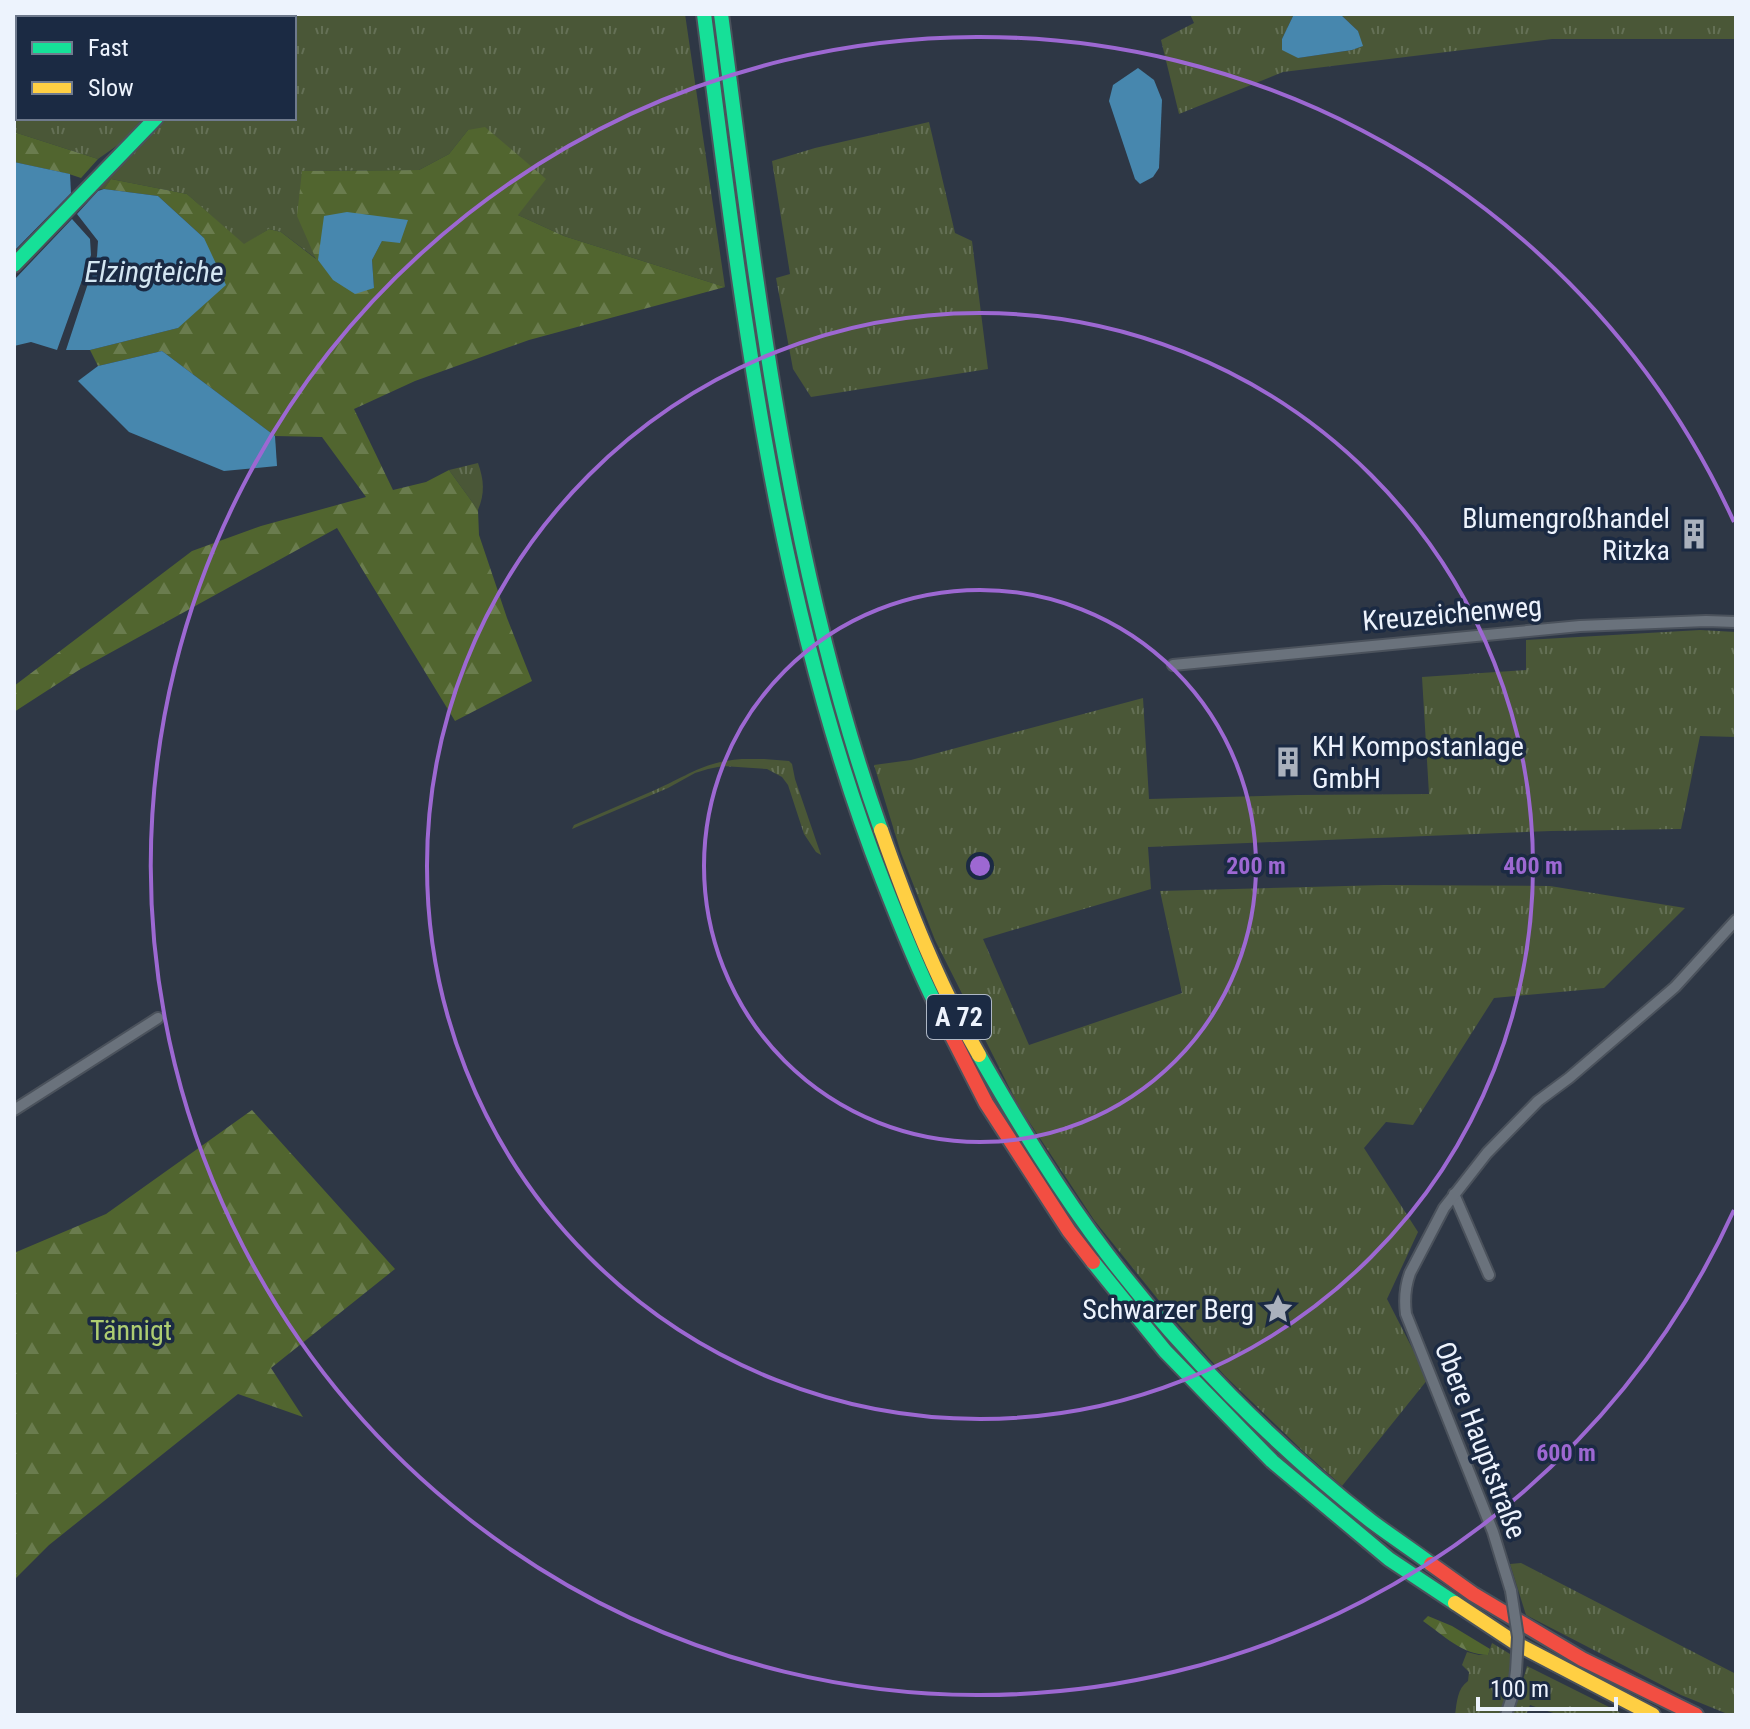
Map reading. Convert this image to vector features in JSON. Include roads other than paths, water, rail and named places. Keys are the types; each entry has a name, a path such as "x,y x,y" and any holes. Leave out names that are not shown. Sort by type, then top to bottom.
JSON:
{"main road":[{"name":"A 72","path":"704,14 762,421 794,583 819,686 860,824 911,958 990,1111 1042,1194 1117,1295 1210,1400 1297,1484 1404,1569 1480,1620 1553,1664 1653,1715"},
{"name":"A 72","path":"721,14 779,420 815,599 837,687 879,826 912,912 968,1037 1007,1107 1090,1232 1139,1295 1222,1389 1311,1472 1404,1547 1499,1612 1625,1682 1696,1715"},
{"path":"14,265 154,120"}],"street":[{"name":"Kreuzeichenweg","path":"1173,665 1580,626 1736,622"},
{"name":"Obere Hauptstraße","path":"1506,1715 1513,1694 1518,1637 1511,1591 1493,1532 1406,1314 1406,1284 1435,1224 1487,1153 1521,1116 1675,987 1736,920"},
{"path":"14,1110 158,1018"},
{"path":"1454,1194 1489,1275"}],"water":[{"path":"1294,14 1340,14 1358,31 1363,46 1298,58 1282,50 1282,39"},
{"path":"1138,68 1154,80 1162,100 1159,168 1153,177 1140,184 1135,179 1109,101 1113,85"},
{"name":"Elzingteiche","path":"14,162 70,174 71,193 14,251"},
{"name":"Elzingteiche","path":"104,189 158,196 204,238 226,285 178,328 90,350 66,350 97,256 98,241 77,214 98,191"},
{"path":"347,212 408,220 400,243 382,241 372,260 374,288 355,294 333,280 318,260 324,216"},
{"name":"Elzingteiche","path":"72,219 90,239 91,255 57,350 31,342 14,346 14,280"},
{"name":"Elzingteiche","path":"162,351 275,436 277,466 224,471 129,432 78,381 98,366"}],"place":[{"name":"Blumengroßhandel Ritzka","path":"1694,534"},
{"name":"KH Kompostanlage GmbH","path":"1288,762"},
{"name":"Schwarzer Berg","path":"1278,1309"}],"park label":[{"name":"Tännigt","path":"131,1330"}]}
